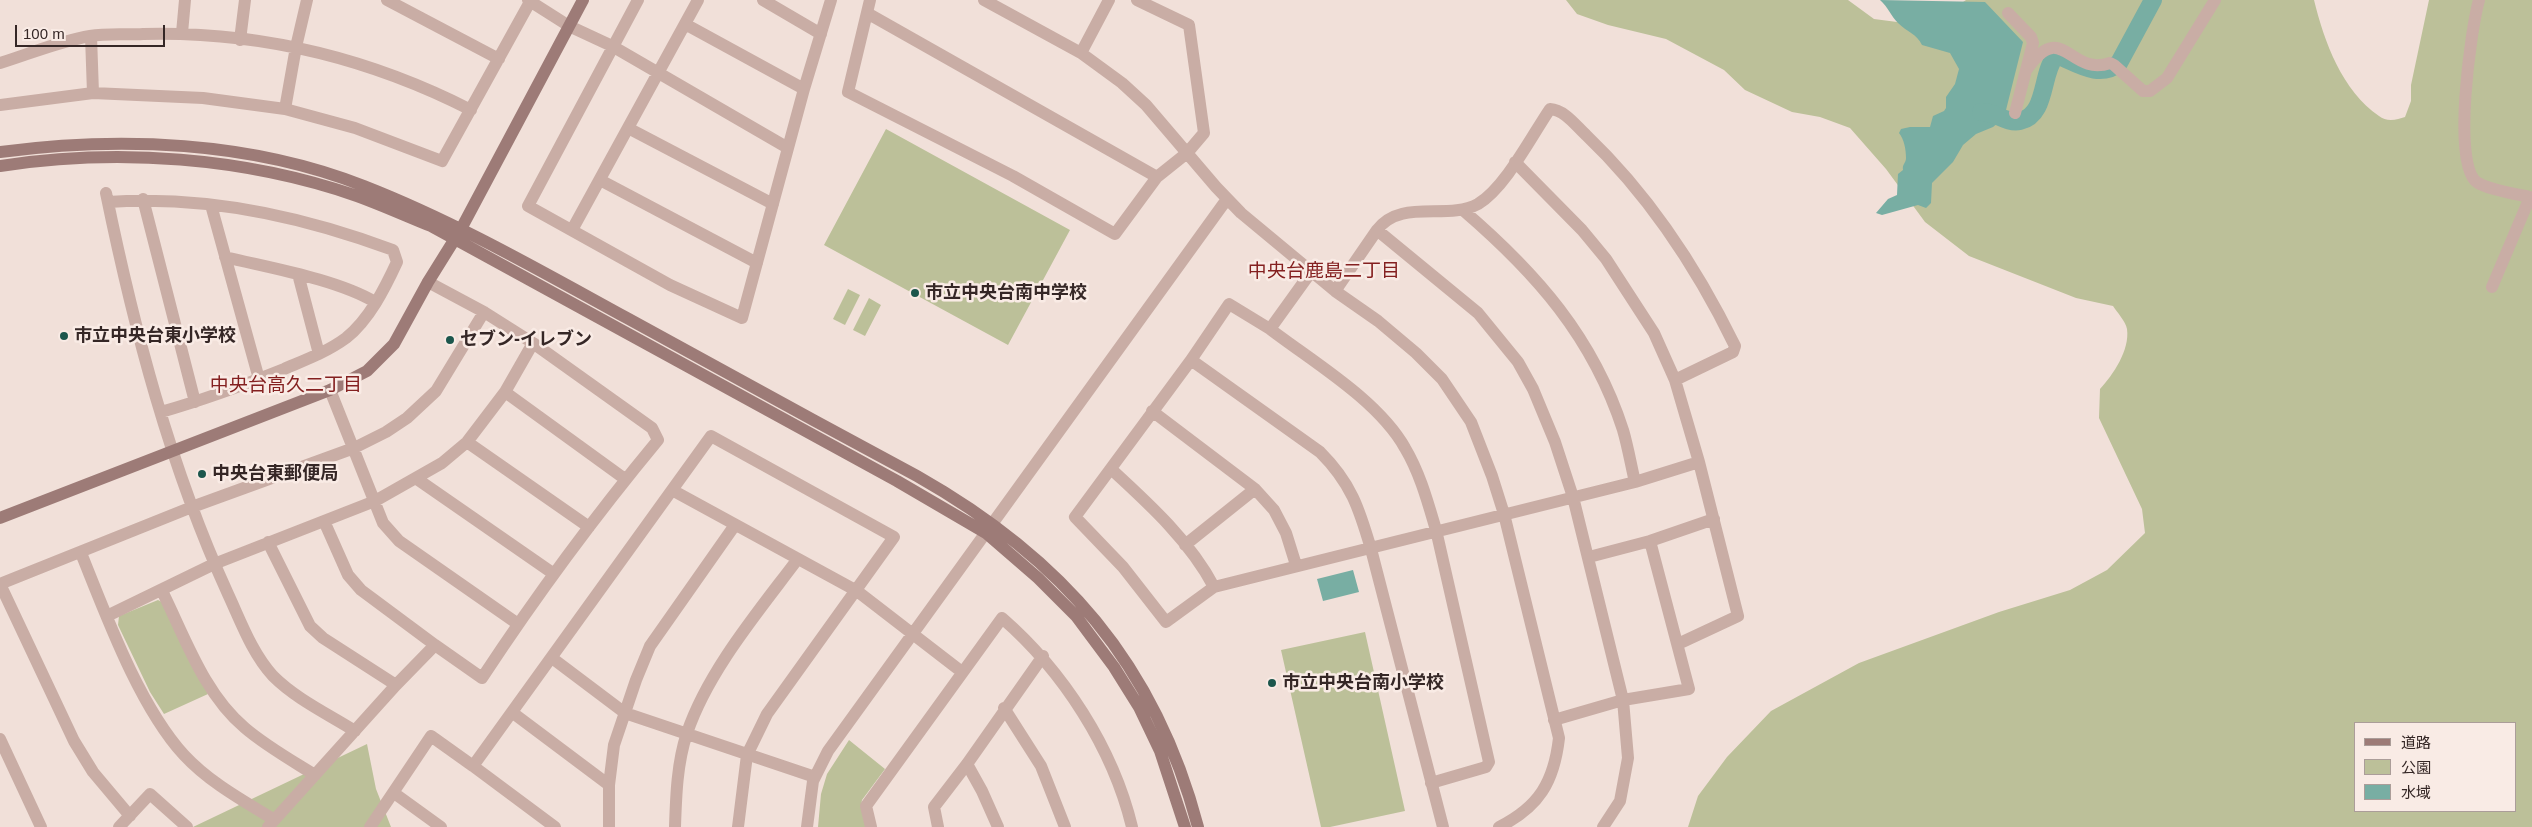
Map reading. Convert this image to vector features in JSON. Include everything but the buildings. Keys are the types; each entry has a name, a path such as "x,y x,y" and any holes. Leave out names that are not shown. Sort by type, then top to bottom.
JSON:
{"street":[{"path":"182,33 185,0"},
{"path":"240,40 245,0"},
{"path":"286,108 296,47 308,0"},
{"path":"387,0 499,59"},
{"path":"0,105 93,94 203,98 286,108 355,128 442,161 530,0 569,26 612,46 657,74 788,148"},
{"path":"0,518 330,390 368,371 394,344 428,282 458,235 583,0"},
{"path":"638,0 528,206 670,285 742,318 804,89 831,0"},
{"path":"572,230 698,0"},
{"path":"763,0 821,34"},
{"path":"870,0 848,92 1013,176 1115,234 1157,177 1187,153 1204,133 1189,25 1137,0"},
{"path":"984,0 1081,53 1122,83 1146,105 1227,199 1273,242 1335,291 1378,321 1416,353 1442,379 1472,422 1504,514 1558,738 1556,763 1547,785 1532,805 1515,819 1500,827"},
{"path":"1081,53 1109,0"},
{"path":"2027,69 2036,56 2051,47 2058,47 2079,61 2090,65 2100,67 2110,63 2116,66 2143,91 2150,91 2173,69 2215,0"},
{"path":"2478,0 2465,92 2464,143 2469,173 2478,184 2530,198 2492,287"},
{"path":"2008,13 2031,37 2033,44 2015,113"},
{"path":"867,14 1157,177"},
{"path":"685,24 804,89"},
{"path":"0,63 91,36 182,33 296,47 336,56 382,70 425,87 471,110"},
{"path":"91,36 93,94"},
{"path":"1335,291 1384,221 1393,217 1426,210 1464,211 1493,194 1550,109 1556,110 1567,117 1606,154 1645,198 1682,250 1713,300 1735,346 1733,352 1675,380"},
{"path":"628,128 773,204"},
{"path":"0,152 72,144 119,143 197,148 242,154 318,171 363,186 458,235"},
{"path":"0,166 73,158 124,157 198,162 270,173 356,196 431,226 458,235 484,239 916,476 957,499 989,528 1076,616 1114,667 1139,707 1160,751 1185,827"},
{"path":"1515,162 1582,230 1606,259 1654,333 1675,380 1700,462 1738,616 1678,644"},
{"path":"600,180 757,263"},
{"path":"161,412 259,379 319,354 346,338 375,302 397,262 393,250 344,232 258,211 211,205 107,197 118,250 171,451 214,564 256,655 274,677 295,694 355,731"},
{"path":"143,199 195,402"},
{"path":"807,827 810,795 815,778 828,751 1227,199"},
{"path":"211,205 259,379"},
{"path":"1464,211 1501,243 1555,302 1573,326 1604,383 1623,430 1636,482"},
{"path":"1377,230 1478,313 1518,362 1537,398 1573,497 1623,700 1628,758 1620,801 1603,827"},
{"path":"225,257 298,274 365,296 375,302"},
{"path":"1270,330 1311,272"},
{"path":"298,274 319,354"},
{"path":"324,521 348,575 360,590 482,678 554,574 625,479 658,440 652,428 532,343 484,312 428,282"},
{"path":"1431,783 1486,767 1489,762 1436,530 1414,466 1393,429 1359,396 1270,330 1229,304 1191,360 1075,516 1123,567 1166,622 1214,587 1296,565 1371,549 1436,530 1636,482 1700,462"},
{"path":"130,816 93,772 74,741 0,584 192,508 354,448 393,428 423,405 453,364 484,312"},
{"path":"107,616 214,564 375,501 442,463 467,442 504,392 532,343"},
{"path":"1191,360 1320,452 1337,469 1359,508 1443,827"},
{"path":"330,390 383,523 399,541 518,624"},
{"path":"504,392 625,479"},
{"path":"1152,411 1255,489 1274,510 1296,565"},
{"path":"473,766 711,436 894,537 767,714 747,755 738,827"},
{"path":"467,442 589,527"},
{"path":"1110,469 1144,499 1185,545 1204,567 1214,587"},
{"path":"417,478 554,574"},
{"path":"1185,545 1255,489"},
{"path":"672,490 856,591 962,672"},
{"path":"1589,557 1650,541 1714,519"},
{"path":"609,827 609,785 614,746 650,646 735,525"},
{"path":"989,528 1044,564 1074,595 1106,633 1125,660 1150,700 1172,746 1189,792 1198,827"},
{"path":"1554,720 1623,700 1689,689 1650,541"},
{"path":"268,542 310,626 323,638 396,685"},
{"path":"81,553 107,616 144,694 163,726 184,755 219,786 270,823 435,645"},
{"path":"675,827 677,780 687,733 710,684 753,620 797,560"},
{"path":"162,590 206,680 220,702 243,727 315,775"},
{"path":"871,827 866,806 1002,618 1043,656 1087,721 1112,769 1132,827"},
{"path":"938,827 934,807 967,764 1004,708 1043,656"},
{"path":"552,658 625,713 815,778"},
{"path":"1004,708 1041,766 1066,827"},
{"path":"513,713 609,785"},
{"path":"370,827 431,736 555,827"},
{"path":"0,739 41,827"},
{"path":"967,764 982,791 998,827"},
{"path":"394,793 441,827"},
{"path":"119,827 150,794 187,827"}],"green space":[{"path":"1566,0 1848,0 1874,19 1897,22 1951,10 1966,0 2314,0 2329,48 2345,79 2366,106 2382,118 2392,120 2405,117 2411,101 2411,85 2429,0 2532,0 2532,827 1688,827 1698,796 1727,757 1771,711 1859,663 1999,612 2070,590 2107,570 2145,533 2142,509 2099,418 2100,389 2120,362 2126,345 2127,329 2113,306 2076,298 1969,256 1925,222 1886,169 1850,128 1820,117 1792,112 1745,90 1724,70 1666,39 1608,25 1577,14"},
{"path":"886,129 1070,230 1008,345 824,245"},
{"path":"848,289 860,295 845,325 833,319"},
{"path":"869,298 881,305 865,336 853,330"},
{"path":"158,600 162,602 208,694 164,714 150,692 118,625 119,616"},
{"path":"1365,632 1405,811 1330,827 1321,827 1281,650"},
{"path":"849,740 885,769 862,800 861,806 866,827 818,827 821,794 827,774"},
{"path":"367,744 376,789 391,827 193,827"}],"water":[{"path":"1880,0 1985,2 2023,42 2004,118 1993,127 1976,134 1963,145 1953,162 1932,183 1931,203 1926,208 1918,205 1882,215 1876,213 1888,199 1897,195 1898,174 1903,170 1906,160 1906,151 1899,133 1901,129 1930,127 1933,116 1944,111 1946,108 1946,97 1955,84 1959,69 1950,53 1922,45 1915,36 1898,23"},
{"path":"1353,570 1359,592 1323,601 1317,579"}],"waterway":[{"path":"1981,112 1991,113 2010,121 2020,121 2029,117 2039,103 2047,73 2055,57 2059,56 2081,66 2097,70 2112,68 2119,63 2153,0"}],"place":[{"name":"市立中央台南中学校","path":"915,293"},
{"name":"市立中央台東小学校","path":"64,336"},
{"name":"セブン-イレブン","path":"450,340"},
{"name":"中央台東郵便局","path":"202,474"},
{"name":"市立中央台南小学校","path":"1272,683"}],"district":[{"name":"中央台鹿島二丁目","path":"1324,272"},
{"name":"中央台高久二丁目","path":"286,386"}]}
